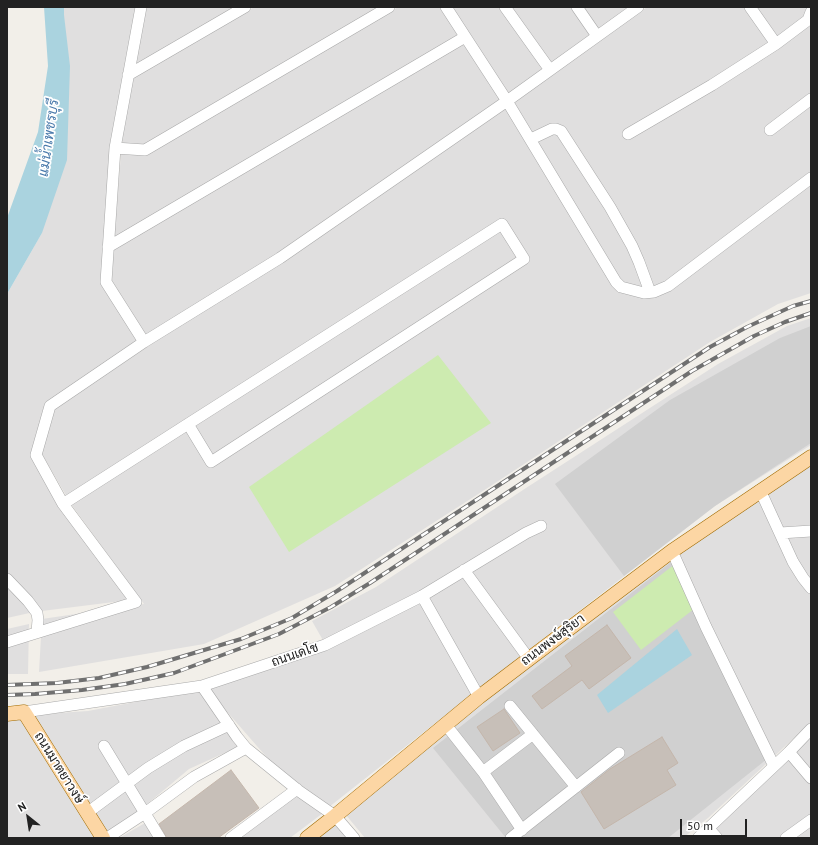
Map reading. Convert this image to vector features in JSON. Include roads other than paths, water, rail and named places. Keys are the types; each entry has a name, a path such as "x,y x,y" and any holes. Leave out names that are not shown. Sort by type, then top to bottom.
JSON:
{"main road":[{"name":"ถนนพงษ์สุริยา","path":"307,838 529,658 672,551 760,490 811,457"},
{"path":"7,714 24,712"},
{"name":"ถนนมาตยาวงษ์","path":"24,712 103,838"}],"street":[{"path":"141,7 115,148 106,282 144,342"},
{"path":"128,75 245,7"},
{"path":"115,148 145,150 389,7"},
{"path":"446,7 531,139 616,282 625,289 636,292 662,290 811,178"},
{"path":"505,7 550,70"},
{"path":"577,7 597,36"},
{"path":"7,642 136,602 63,504 36,455 50,406 144,342 280,258 507,101 638,7"},
{"path":"750,7 776,44"},
{"path":"628,134 712,86 776,44 810,18"},
{"path":"108,247 466,37"},
{"path":"770,130 811,99"},
{"path":"531,139 552,129 561,131 610,208 632,246 650,292"},
{"path":"63,504 188,424 502,224 524,259 211,462 188,424"},
{"path":"760,490 793,562 811,588"},
{"name":"ถนนเดโช","path":"24,712 202,686 325,645 422,596 526,533 541,526"},
{"path":"780,532 811,531"},
{"path":"672,551 706,627 774,766"},
{"path":"464,570 529,658"},
{"path":"7,579 37,613 37,632"},
{"path":"422,596 479,697"},
{"path":"202,686 246,748 297,789 335,816 354,838"},
{"path":"510,706 576,787"},
{"path":"87,813 148,768 184,746 229,725"},
{"path":"446,725 482,772 522,830"},
{"path":"698,838 789,752 811,729"},
{"path":"482,772 533,734"},
{"path":"104,746 160,838"},
{"path":"106,838 145,813 194,777 246,748"},
{"path":"789,752 811,778"},
{"path":"511,838 619,753"},
{"path":"231,838 297,789"},
{"path":"786,838 811,820"},
{"path":"709,829 717,838"}],"water":[{"name":"แม่น้ำเพชรบุรี","path":"44,7 64,7 70,66 67,160 42,233 7,294 7,218 38,132 48,66"},
{"path":"677,629 692,655 608,713 597,695"}],"railway":[{"path":"7,685 57,683 99,678 147,667 241,639 292,618 337,591 710,347 747,327 793,306 811,301"},
{"path":"7,695 82,690 125,684 174,673 279,634 331,607 370,583 692,371 754,336 785,322 811,313"}]}
